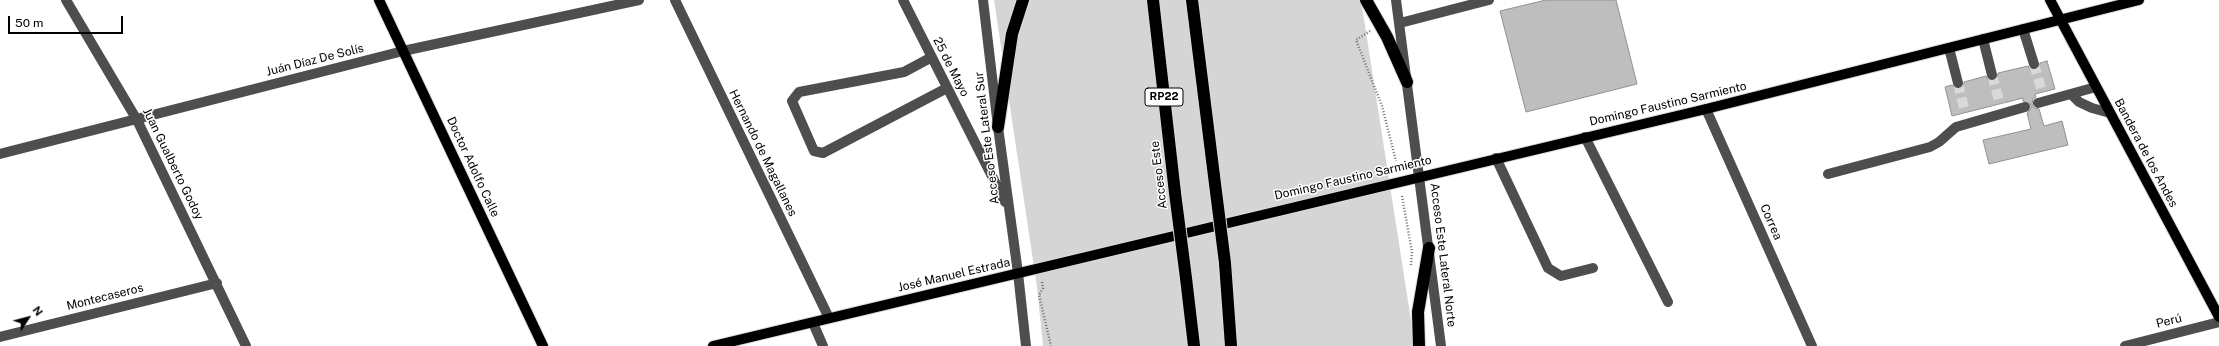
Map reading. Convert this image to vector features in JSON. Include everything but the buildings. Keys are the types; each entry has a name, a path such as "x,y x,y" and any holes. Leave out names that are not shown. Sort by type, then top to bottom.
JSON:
{"highway":[{"path":"998,127 1012,34 1023,0"},
{"name":"Acceso Este","path":"1153,0 1194,346"},
{"path":"1192,0 1225,263 1231,346"},
{"path":"1366,0 1380,25 1407,82"},
{"path":"1419,346 1418,312 1428,248"}],"main road":[{"name":"Doctor Adolfo Calle","path":"379,0 542,346"},
{"name":"Bandera de los Andes","path":"2050,0 2219,317"},
{"name":"Domingo Faustino Sarmiento","path":"1201,228 1420,175 1706,109 2139,0"},
{"name":"José Manuel Estrada","path":"713,346 1201,228"}],"street":[{"name":"Juan Gualberto Godoy","path":"66,0 137,120 217,283 246,346"},
{"name":"Juán Díaz De Solís","path":"0,154 403,51 639,0"},
{"name":"Hernando de Magallanes","path":"674,0 829,318"},
{"name":"25 de Mayo","path":"903,0 1009,209"},
{"name":"Acceso Este Lateral Sur","path":"983,0 998,127 1018,273"},
{"name":"Acceso Este Lateral Norte","path":"1396,0 1420,175 1441,346"},
{"path":"1400,23 1473,2 1489,0"},
{"path":"2023,29 2034,64"},
{"path":"1983,39 1992,75"},
{"path":"1948,48 1958,84"},
{"path":"932,57 904,72 799,92 792,101 814,151 824,153 947,88"},
{"path":"2041,99 2071,94 2096,87"},
{"path":"2071,94 2080,102 2092,108 2110,113"},
{"path":"1828,174 1930,146 1939,142 1967,117 2001,108 2025,107"},
{"name":"Correa","path":"1706,109 1812,346"},
{"path":"1585,137 1668,302"},
{"path":"1496,158 1548,268 1561,276 1593,268"},
{"path":"1018,273 1026,346"},
{"name":"Montecaseros","path":"0,337 217,283"},
{"name":"Perú","path":"2125,346 2219,322"},
{"path":"813,323 823,346"}],"path":[{"path":"1380,25 1356,40 1382,106 1396,161"},
{"path":"1402,196 1412,252 1410,273"},
{"path":"1042,282 1042,288 1039,295 1051,346"}],"shaded area":[{"path":"994,0 1361,0 1415,346 1043,346 1037,287"}],"tunnel":[{"path":"2034,64 2042,92"},
{"path":"1992,75 2000,104"},
{"path":"1958,83 1965,112"}]}
